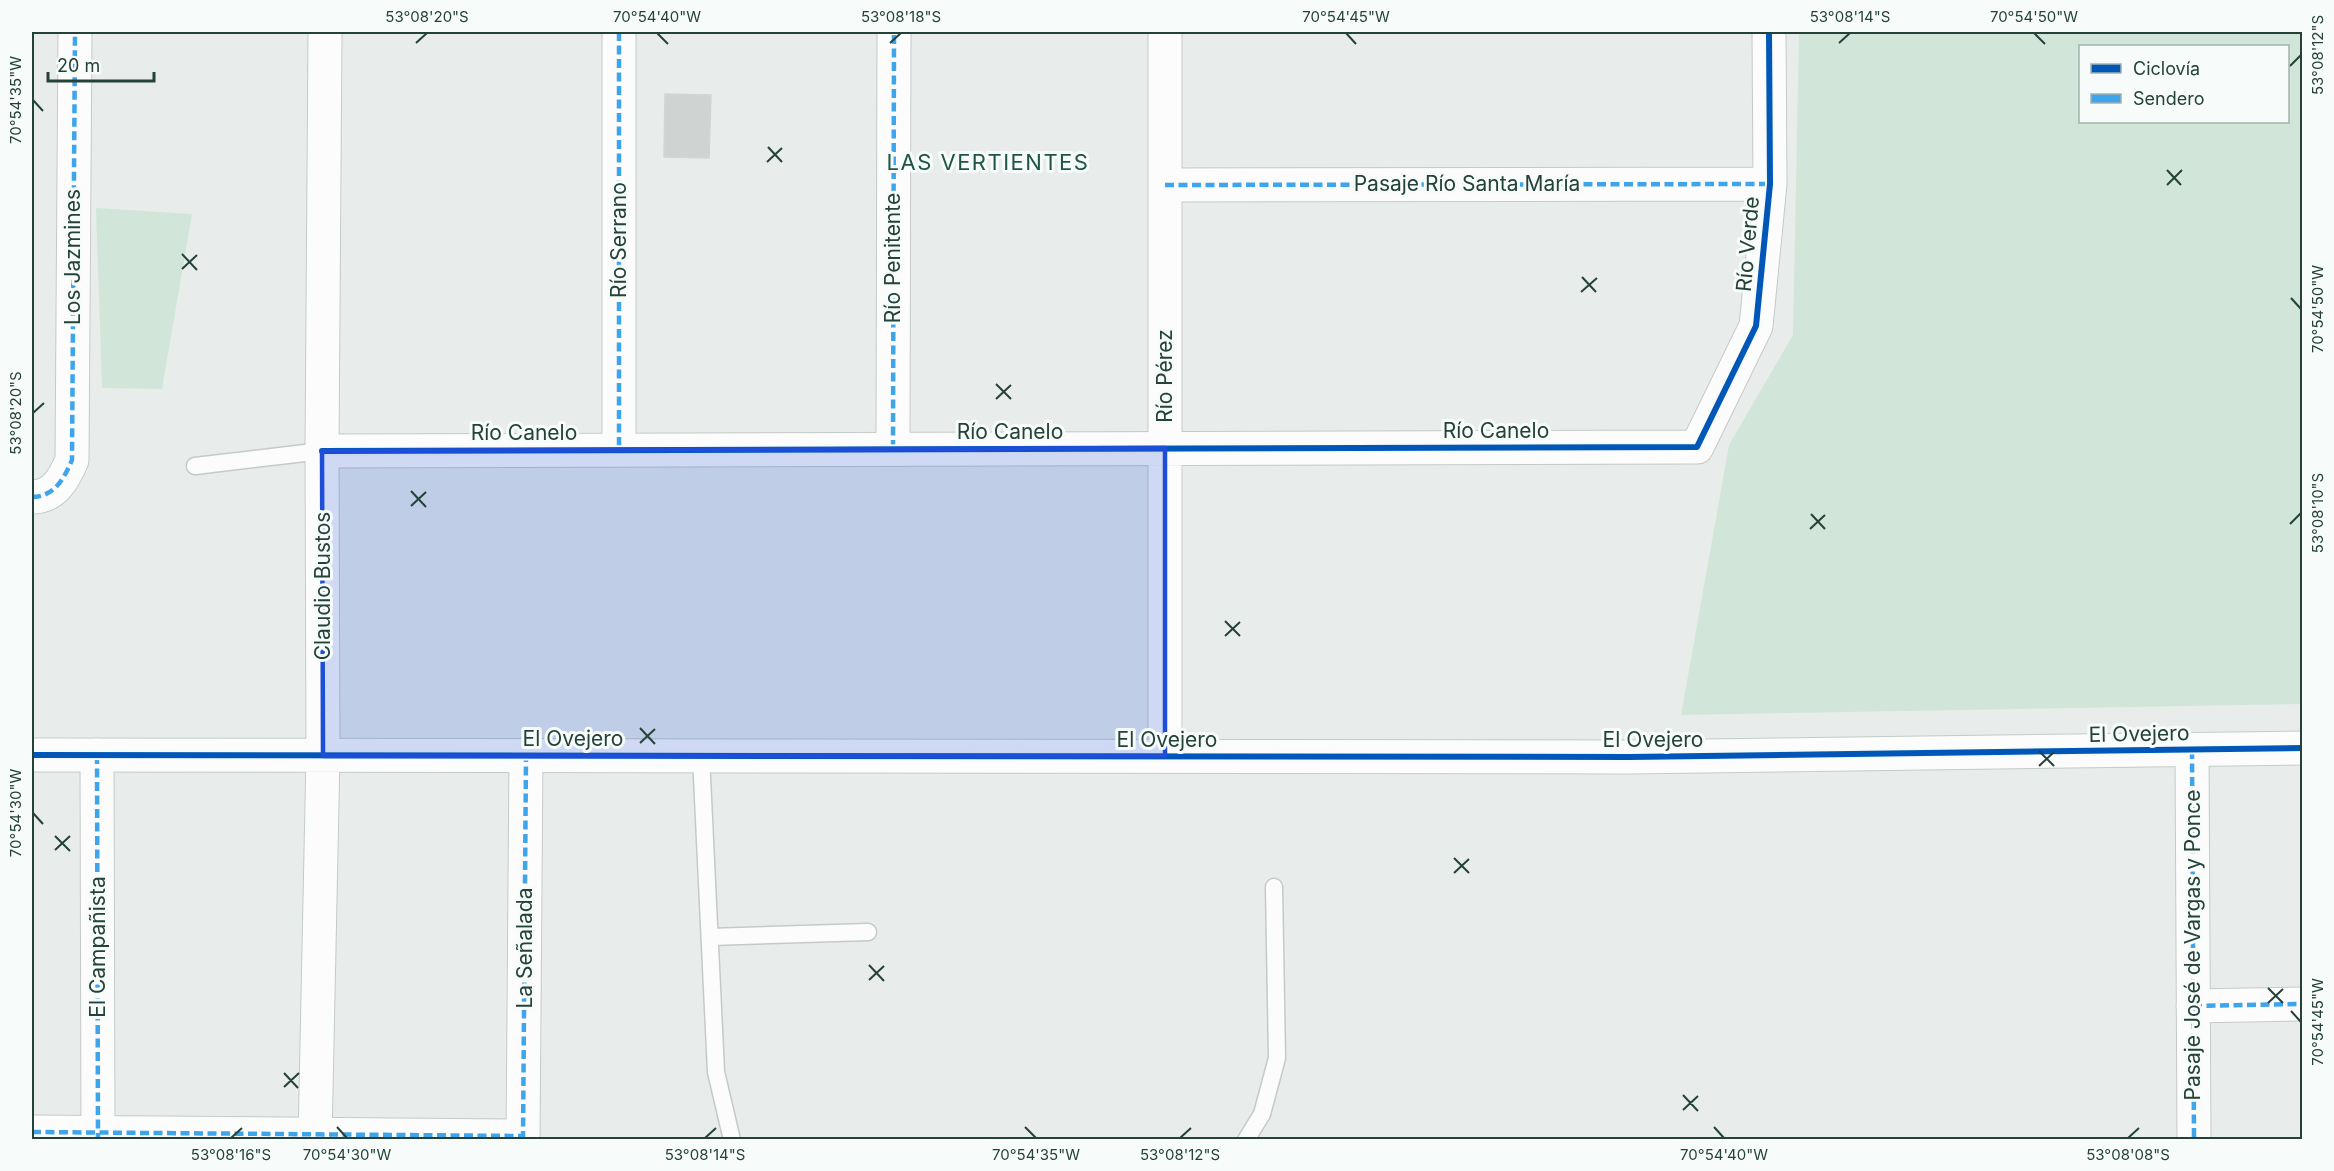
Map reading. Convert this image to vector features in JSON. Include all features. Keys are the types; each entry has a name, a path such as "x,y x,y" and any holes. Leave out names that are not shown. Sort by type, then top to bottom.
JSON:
{"street":[{"name":"Los Jazmines","path":"32,497 42,497 63,482 72,460 75,32"},
{"name":"Claudio Bustos","path":"315,1137 323,756 322,451 325,32"},
{"name":"Río Serrano","path":"619,32 619,449"},
{"name":"Río Penitente","path":"894,32 894,449"},
{"name":"Río Pérez","path":"1165,32 1165,756"},
{"name":"Río Verde","path":"1698,447 1756,326 1770,184 1769,32"},
{"name":"Pasaje Río Santa María","path":"1165,185 1770,184"},
{"name":"Río Canelo","path":"322,451 1698,447"},
{"name":"El Ovejero","path":"32,755 1629,757 2302,748"},
{"name":"Pasaje José de Vargas y Ponce","path":"2192,750 2194,1140"},
{"name":"El Campañista","path":"97,755 98,1136"},
{"name":"La Señalada","path":"523,1138 526,756"},
{"path":"2193,1006 2302,1004"},
{"path":"32,1132 98,1136 523,1138"}],"lane":[{"path":"195,466 322,451"},
{"path":"701,756 716,1072 732,1140"},
{"path":"1246,1140 1262,1114 1277,1058 1274,887"},
{"path":"710,937 868,932"}],"highlighted area":[{"path":"1165,448 1165,756 323,756 322,451"}],"green space":[{"path":"1799,32 2302,32 2302,704 1681,715 1729,445 1793,335"},
{"path":"96,208 192,214 162,389 102,388"}],"building":[{"path":"665,94 711,95 709,158 664,157"}],"marked path":[{"path":"32,497 46,494 57,486 72,460 75,32"},
{"path":"619,32 619,449"},
{"path":"893,449 894,32"},
{"path":"1165,185 1770,184"},
{"path":"2192,750 2194,1140"},
{"path":"97,755 98,1140"},
{"path":"523,1140 526,756"},
{"path":"2193,1006 2302,1004"},
{"path":"32,1132 523,1136"}],"cycle path":[{"path":"322,451 1697,447 1756,326 1770,184 1769,32"},
{"path":"32,755 1629,757 2302,748"}],"district":[{"name":"LAS VERTIENTES","path":"988,162"}]}
